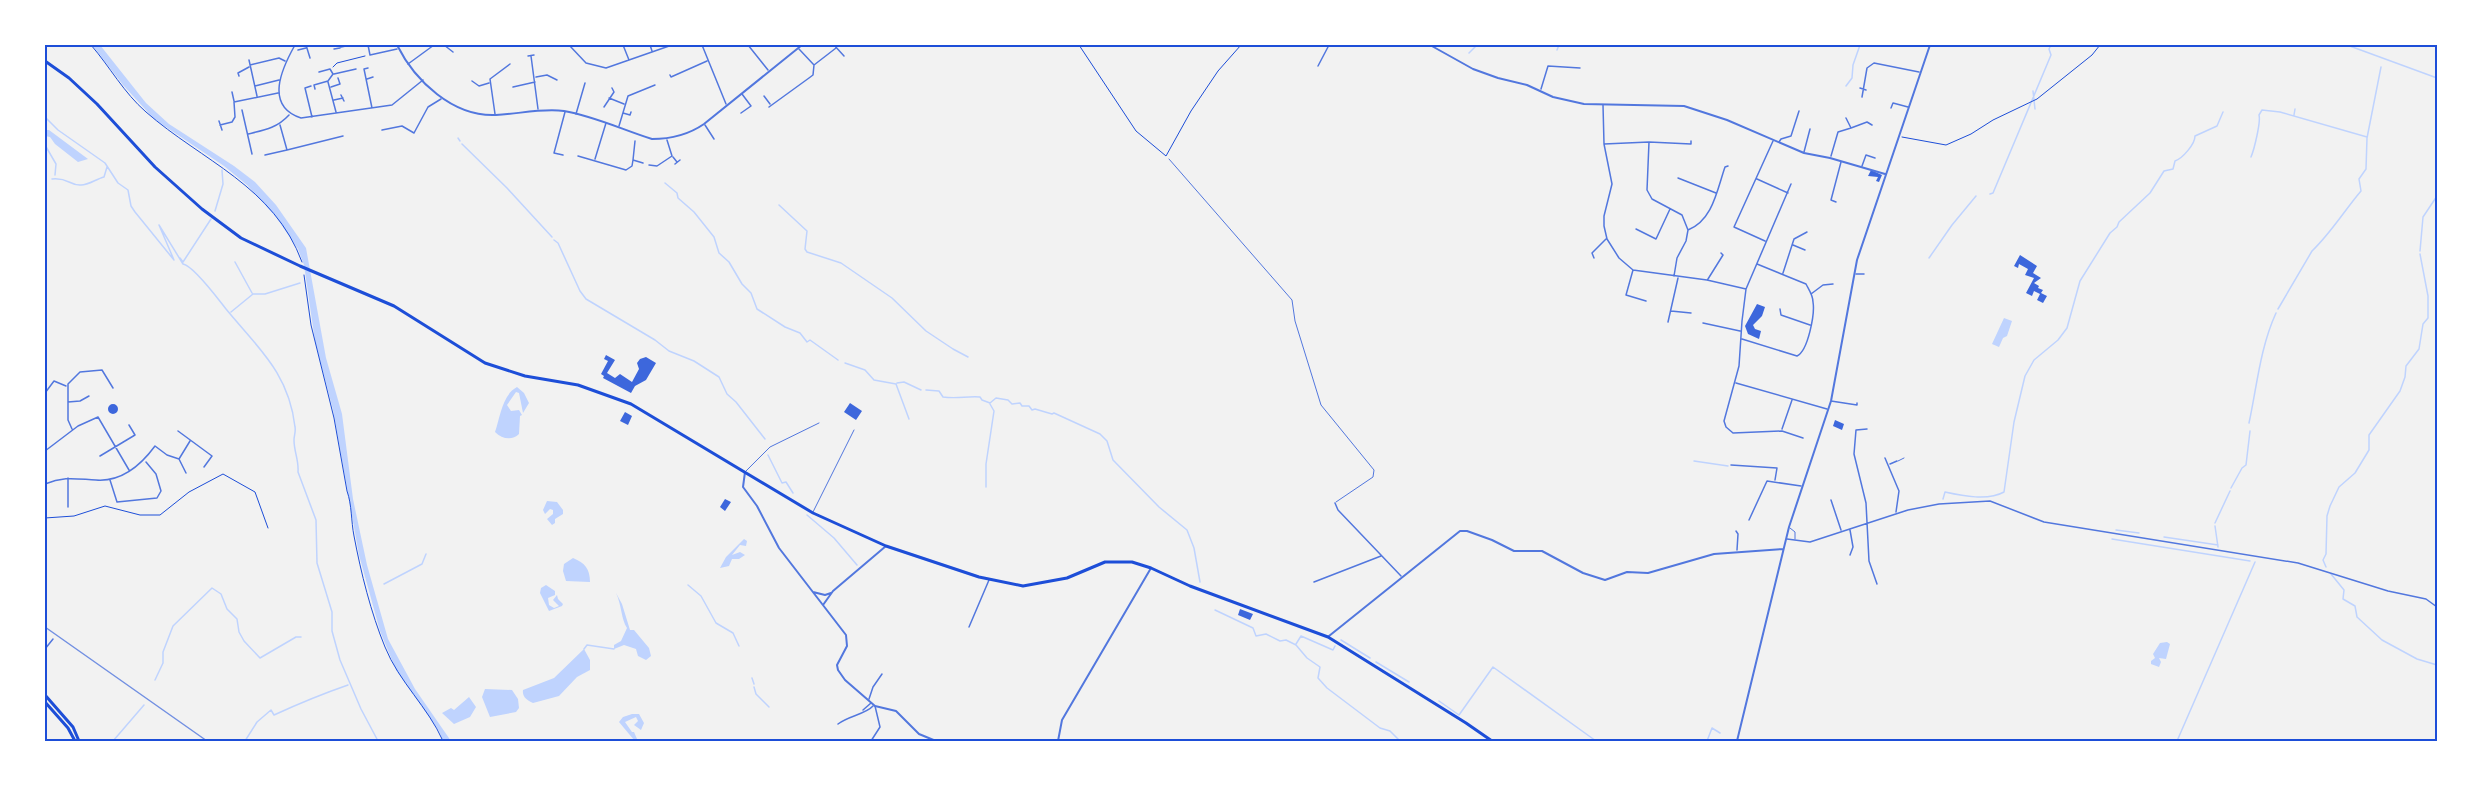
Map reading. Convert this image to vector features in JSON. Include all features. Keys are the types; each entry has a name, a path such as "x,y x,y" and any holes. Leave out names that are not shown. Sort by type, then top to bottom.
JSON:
{"main road":[{"path":"45,61 69,78 97,104 155,167 202,209 241,238 303,268 394,306 485,363 525,376 578,385 631,404 813,513 886,546 989,579 1023,586 1067,578 1105,562 1132,562 1151,567 1190,586 1328,637 1492,741"},
{"path":"45,696 73,727 77,741"},
{"path":"45,702 77,741"}],"street":[{"path":"295,45 286,61 279,92 283,106 290,114 301,118 398,102 423,80"},
{"path":"334,49 351,45"},
{"path":"368,45 370,55 397,47 408,64 441,99 469,111 495,115 538,109 565,111 652,139 667,139 689,133 704,124 802,45"},
{"path":"408,64 434,45"},
{"path":"444,45 453,52"},
{"path":"569,45 581,59 599,68 613,67 672,45"},
{"path":"623,45 629,61"},
{"path":"650,45 652,52"},
{"path":"702,45 727,105"},
{"path":"748,45 769,71"},
{"path":"751,49 755,45"},
{"path":"1318,66 1329,45"},
{"path":"1430,45 1473,69 1527,85 1568,102 1684,106 1727,120 1804,153 1862,166 1885,174"},
{"path":"1737,741 1786,538 1831,401 1854,274 1885,174 1930,45"},
{"path":"298,50 307,46 309,58"},
{"path":"764,96 770,105 809,78 813,75 814,65 836,46 844,56"},
{"path":"798,48 814,65"},
{"path":"531,56 538,109"},
{"path":"238,73 250,66 279,58 286,61"},
{"path":"249,60 257,97"},
{"path":"670,75 671,77 708,61"},
{"path":"1861,95 1867,68 1874,63 1920,72"},
{"path":"495,115 490,79 509,66"},
{"path":"1540,91 1548,66 1580,68"},
{"path":"368,68 364,69 372,108"},
{"path":"315,89 314,85 328,81 333,74 351,72 356,69"},
{"path":"320,72 332,70 333,74"},
{"path":"535,78 548,75 557,80"},
{"path":"366,79 373,77"},
{"path":"338,78 341,89"},
{"path":"255,86 280,80"},
{"path":"328,81 336,113"},
{"path":"473,81 479,86 490,83"},
{"path":"514,85 535,82"},
{"path":"576,114 586,87 585,83"},
{"path":"330,87 340,84"},
{"path":"618,127 630,94 655,85"},
{"path":"311,86 305,88 312,117"},
{"path":"650,87 651,91"},
{"path":"604,107 614,92 612,88"},
{"path":"1861,88 1866,90"},
{"path":"220,125 232,122 234,117 232,92"},
{"path":"234,102 279,92"},
{"path":"369,93 374,92"},
{"path":"741,93 751,106 741,113"},
{"path":"333,100 342,96 344,102"},
{"path":"609,98 625,104"},
{"path":"382,130 402,126 414,133 428,107 441,99"},
{"path":"1891,108 1893,103 1909,107"},
{"path":"1604,105 1604,144 1612,184 1604,216 1607,239 1619,258 1633,270 1707,280 1746,289"},
{"path":"242,110 252,154"},
{"path":"563,155 554,153 565,111"},
{"path":"1779,143 1781,139 1791,136 1799,111"},
{"path":"622,113 631,115"},
{"path":"248,134 280,125 290,114"},
{"path":"1846,118 1851,128"},
{"path":"1869,118 1872,125"},
{"path":"219,121 222,130"},
{"path":"1830,158 1838,132 1869,122"},
{"path":"595,159 606,123"},
{"path":"704,124 714,138"},
{"path":"280,125 287,150"},
{"path":"1804,153 1810,129"},
{"path":"265,155 343,136"},
{"path":"667,139 676,163 680,160"},
{"path":"1766,241 1734,227 1773,140"},
{"path":"578,156 595,159 601,164 626,170 632,166 636,141"},
{"path":"1604,144 1649,142 1691,144"},
{"path":"1649,142 1647,190 1652,199 1682,215 1688,230 1686,241 1677,258 1674,277"},
{"path":"1862,166 1866,155 1875,158"},
{"path":"649,165 657,166 672,156"},
{"path":"633,160 643,163"},
{"path":"1836,202 1829,200 1841,161"},
{"path":"1688,230 1700,225 1717,193 1726,166 1721,164"},
{"path":"1678,178 1717,193"},
{"path":"1756,179 1788,193"},
{"path":"1791,184 1746,289 1741,331 1742,343 1735,383 1724,421 1729,431 1733,433 1782,431 1803,438"},
{"path":"1656,238 1671,208"},
{"path":"1636,229 1660,241"},
{"path":"1783,274 1794,239 1807,232"},
{"path":"1591,257 1595,248 1607,239"},
{"path":"1793,244 1805,250"},
{"path":"1707,280 1722,254 1727,256"},
{"path":"1741,339 1797,356 1806,348 1814,306 1811,294 1804,282 1756,264"},
{"path":"1633,270 1626,295 1644,302"},
{"path":"1854,274 1864,274"},
{"path":"1668,322 1678,277"},
{"path":"1811,294 1823,285 1833,284"},
{"path":"1779,318 1780,309"},
{"path":"1671,311 1691,314"},
{"path":"1781,315 1810,325"},
{"path":"1709,323 1710,318"},
{"path":"1703,323 1741,331"},
{"path":"73,430 68,420 67,386 76,374 102,370 113,388"},
{"path":"45,393 54,381 67,386"},
{"path":"1735,383 1828,409"},
{"path":"68,402 80,401 89,396"},
{"path":"1782,431 1792,399"},
{"path":"1831,401 1857,406"},
{"path":"45,450 73,430 98,418 130,471"},
{"path":"100,456 135,435 129,425"},
{"path":"1867,429 1856,430 1854,454 1868,522 1869,561 1877,584"},
{"path":"178,431 212,456 204,467"},
{"path":"179,459 190,440"},
{"path":"45,484 68,477 109,480 130,471 144,460 155,446 167,455 179,459"},
{"path":"1885,458 1899,491 1896,513"},
{"path":"179,459 184,472"},
{"path":"109,480 117,502 157,498 161,491 156,474 144,460"},
{"path":"1888,465 1897,461"},
{"path":"1731,465 1779,467 1775,481"},
{"path":"745,472 743,487 757,506 778,548 823,604 847,640 847,646 838,661 838,670 852,687 873,705 880,726 872,741"},
{"path":"67,506 68,477"},
{"path":"1749,520 1765,483 1775,481 1802,487"},
{"path":"1836,501 1831,501 1842,532"},
{"path":"1786,538 1810,542 1896,513 1939,504 1994,502 2044,522 2298,563 2381,589 2426,599 2437,607"},
{"path":"1335,503 1338,510 1401,576"},
{"path":"1850,529 1853,547 1850,555"},
{"path":"1328,637 1401,576 1463,531 1492,540 1514,552 1542,551 1583,573 1605,580 1627,572 1648,573 1714,554 1766,548 1783,549"},
{"path":"1738,553 1737,533 1743,534"},
{"path":"823,604 834,591 886,546"},
{"path":"1314,582 1382,556"},
{"path":"1058,741 1062,720 1151,567"},
{"path":"969,627 989,579"},
{"path":"813,592 825,595 834,591"},
{"path":"45,650 53,639"},
{"path":"868,700 882,674"},
{"path":"838,724 863,711 869,711 873,705"},
{"path":"873,705 896,711 926,739 936,741"}],"lane":[{"path":"1169,159 1292,300 1295,321 1321,405 1374,470 1373,477 1335,503"},
{"path":"745,472 770,447 819,423"},
{"path":"813,513 854,430"},
{"path":"1897,461 1904,458"},
{"path":"1789,528 1796,534 1794,540"}],"path":[{"path":"91,45 141,108 234,174 255,194 293,242 303,268 313,331 334,418 350,499 356,547 380,632 399,675 434,724 443,741"},
{"path":"1079,45 1136,131 1166,156 1191,111 1218,71 1241,45"},
{"path":"1898,137 1946,145 1971,134 2031,100 2037,99 2092,55 2100,45"},
{"path":"332,70 337,63 370,55"},
{"path":"45,518 74,516 105,506 140,515 160,514 189,492 223,474 255,492 268,528"}],"water":[{"path":"92,45 100,45 146,103 169,124 255,182 276,205 306,248 326,358 342,414 353,499 367,565 388,639 415,689 451,741 443,741 439,731 396,670 380,631 359,555 333,410 315,341 304,265 298,249 276,217 247,185 224,166 154,119 123,85"},
{"path":"45,130 49,130 88,159 78,162 55,144 50,137 45,136"},
{"path":"2004,318 2012,321 2007,336 2003,338 1999,347 1992,344"},
{"path":"517,387 524,393 529,403 523,413 519,393 516,392 507,405 511,411 519,410 522,415 520,416 519,434 513,438 504,438 495,432 505,401"},
{"path":"547,501 557,502 563,510 563,514 555,519 552,525 547,519 553,514 553,510 550,509 545,514 543,510"},
{"path":"744,539 747,541 746,546 740,545 732,555 740,552 745,555 739,559 732,559 729,566 720,568 726,557"},
{"path":"573,558 586,567 590,582 566,581 563,571 564,564"},
{"path":"546,585 555,591 555,595 548,598 549,605 554,608 559,606 553,600 557,595 562,606 549,611 540,593 541,588"},
{"path":"616,593 630,630 634,630 649,648 651,656 646,660 638,656 636,649 624,645 614,649 614,645 621,641 627,628"},
{"path":"2160,643 2170,644 2166,659 2159,658 2161,662 2159,667 2151,664 2155,658 2153,654"},
{"path":"584,649 590,660 590,670 577,677 559,696 533,703 525,698 523,690 554,678"},
{"path":"485,689 512,690 518,699 519,708 516,712 490,717 482,697"},
{"path":"469,697 476,707 470,717 454,724 442,713 451,708 454,710"},
{"path":"639,714 644,723 641,730 634,725 638,721 636,717 625,722 634,732 637,739 634,740 619,722 623,717"}],"building":[{"path":"1871,170 1882,175 1879,182 1876,181 1878,177 1868,176"},
{"path":"2020,255 2037,266 2033,273 2041,278 2034,283 2043,290 2041,293 2047,296 2043,303 2037,300 2040,294 2034,291 2032,296 2026,293 2034,278 2025,275 2028,269 2019,264 2018,268 2014,266"},
{"path":"1757,304 1765,307 1762,316 1753,325 1755,329 1761,331 1759,339 1748,334 1745,326"},
{"path":"606,355 615,360 607,373 615,378 620,374 632,382 639,369 637,363 640,359 646,357 656,363 646,380 635,386 631,393 603,378 601,374 608,361 604,359"},
{"path":"850,403 862,411 856,420 844,412"},
{"path":"113,404 117,405 117,413 113,414 109,413 108,409 109,405"},
{"path":"625,412 632,416 628,425 620,421"},
{"path":"1835,420 1844,424 1842,430 1833,426"},
{"path":"725,499 731,502 725,511 720,507"},
{"path":"1240,609 1253,614 1250,620 1238,615"}],"waterway":[{"path":"1469,53 1477,45"},
{"path":"1557,50 1559,45"},
{"path":"1846,86 1852,78 1853,65 1860,45"},
{"path":"1990,194 1993,193 2051,55 2049,49 2051,45"},
{"path":"2347,45 2437,78"},
{"path":"2278,309 2312,251 2361,191 2359,179 2366,169 2367,138 2381,67"},
{"path":"2033,91 2035,109"},
{"path":"2294,115 2295,109"},
{"path":"2251,157 2262,110 2280,112 2367,137"},
{"path":"1943,499 1945,492 1983,497 2004,492 2014,422 2025,376 2034,360 2058,340 2067,328 2080,281 2110,233 2150,193 2164,171 2173,169 2175,161 2188,150 2195,136 2217,126 2223,112"},
{"path":"45,117 58,130 105,163 118,183 128,190 131,206 135,212 174,260 159,225 183,264 193,270 206,284 260,349 279,376 292,408 298,472 316,520 317,563 332,612 332,631 340,660 378,741"},
{"path":"462,144 552,237"},
{"path":"45,145 56,164 55,175"},
{"path":"52,179 62,179 77,185 84,185 104,177 107,167"},
{"path":"215,211 223,184 222,170"},
{"path":"665,183 677,193 678,198 694,212 714,237 719,253 729,262 742,284 751,293 757,309 785,327 800,333 807,342 810,340 838,360"},
{"path":"1929,258 1976,196"},
{"path":"2420,251 2423,217 2437,196"},
{"path":"779,205 807,231 805,249 807,252 841,263 892,298 926,331 968,357"},
{"path":"180,258 183,262 211,219"},
{"path":"554,240 558,243 586,299 655,340 669,351 694,361 719,377 727,394 765,439"},
{"path":"2326,567 2323,560 2326,554 2327,516 2330,506 2339,487 2355,473 2369,450 2369,435 2400,391 2406,366 2419,349 2423,324 2428,318 2428,296 2420,254"},
{"path":"235,262 252,293"},
{"path":"231,312 253,294 265,294 300,283"},
{"path":"2249,423 2263,353 2276,313"},
{"path":"845,363 865,370 874,380 896,384 909,419"},
{"path":"897,383 904,382 921,390"},
{"path":"926,390 939,391 943,397 980,397 990,403 996,398 1008,400 1012,404 1020,403 1022,406 1029,406 1032,410 1054,413 1100,434 1107,441 1113,460 1159,507 1187,530 1194,548 1200,582"},
{"path":"986,487 986,464 994,411 990,404"},
{"path":"2231,488 2246,465 2250,431"},
{"path":"768,455 782,483 786,482 793,493"},
{"path":"1694,461 1728,466"},
{"path":"2215,523 2230,491"},
{"path":"807,515 834,538 857,565"},
{"path":"2215,526 2218,547"},
{"path":"2116,530 2139,533"},
{"path":"2164,537 2218,545"},
{"path":"2112,539 2250,561"},
{"path":"384,584 422,564 426,554"},
{"path":"2177,741 2255,562"},
{"path":"2331,574 2344,590 2343,599 2355,606 2357,617 2382,640 2417,659 2437,665"},
{"path":"688,585 701,596 716,623 733,633 739,646"},
{"path":"155,680 163,663 163,652 173,626 212,588 221,594 227,609 237,619 239,632 244,641 260,658 296,637 301,637"},
{"path":"1215,610 1253,628 1256,636 1266,634 1296,645 1307,658 1320,667 1318,678 1327,688 1380,728 1390,731 1400,741"},
{"path":"1296,644 1301,636 1333,650 1335,646"},
{"path":"1341,640 1370,658"},
{"path":"584,649 587,645 614,649"},
{"path":"1376,662 1409,682"},
{"path":"1439,701 1459,715 1493,667 1596,741"},
{"path":"752,678 754,684"},
{"path":"245,741 257,722 271,710 274,715 348,685"},
{"path":"754,687 756,694 769,707"},
{"path":"113,741 144,705"},
{"path":"1693,741 1707,741 1712,728 1720,733"}],"railway":[{"path":"45,627 207,741"}]}
